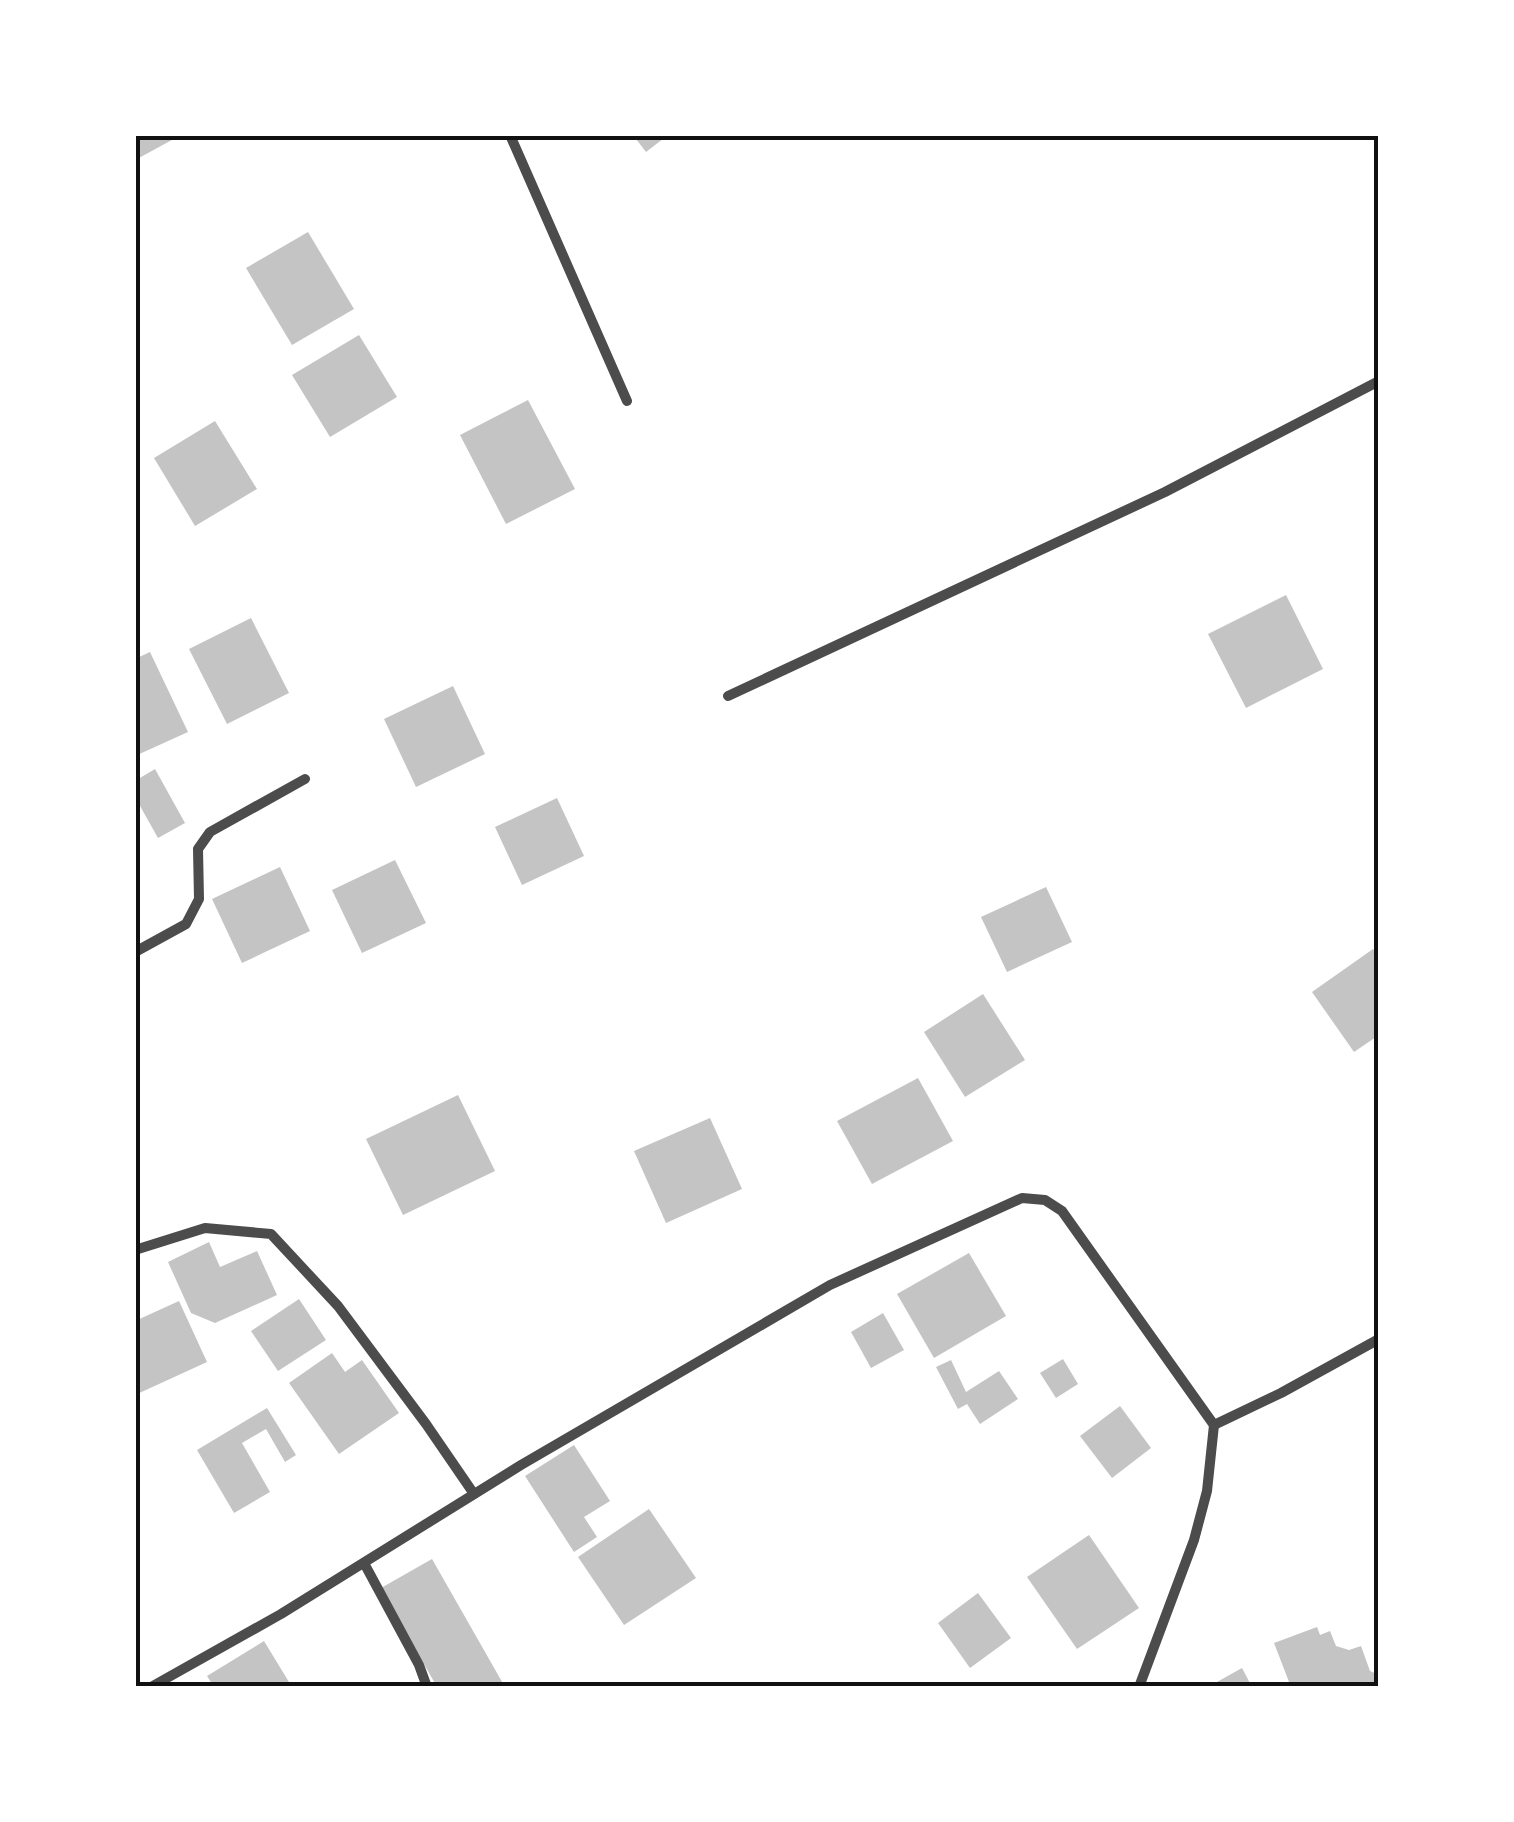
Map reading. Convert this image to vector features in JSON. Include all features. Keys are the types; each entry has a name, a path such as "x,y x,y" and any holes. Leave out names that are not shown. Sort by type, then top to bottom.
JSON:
{"street":[{"path":"510,135 626,401"},
{"path":"728,696 1165,492 1379,381"},
{"path":"135,952 186,924 199,899 198,848 210,832 305,779"},
{"path":"150,1687 830,1285 1022,1198 1046,1200 1062,1211 1214,1424 1207,1491 1194,1540 1139,1687"},
{"path":"135,1250 204,1228 272,1234 338,1306 474,1494"},
{"path":"1214,1424 1281,1393 1379,1339"},
{"path":"364,1562 419,1664 427,1687"}],"building":[{"path":"135,135 181,135 137,159"},
{"path":"633,135 668,135 646,152"},
{"path":"308,232 354,309 292,345 246,268"},
{"path":"359,335 397,397 330,437 292,375"},
{"path":"528,400 575,489 506,524 460,435"},
{"path":"215,421 257,489 195,526 154,458"},
{"path":"1286,595 1323,669 1246,708 1208,634"},
{"path":"251,618 289,693 227,724 189,649"},
{"path":"150,652 188,732 135,756 135,659"},
{"path":"453,686 485,754 416,787 384,719"},
{"path":"155,769 185,823 158,838 135,797 135,781"},
{"path":"557,798 584,856 522,885 495,827"},
{"path":"395,860 426,923 362,953 332,890"},
{"path":"280,867 310,931 242,963 212,899"},
{"path":"1046,887 1072,942 1007,972 981,917"},
{"path":"1373,949 1379,957 1379,1035 1354,1052 1312,992"},
{"path":"983,994 1025,1060 965,1097 924,1032"},
{"path":"918,1078 953,1141 872,1184 837,1121"},
{"path":"458,1095 495,1171 403,1215 366,1139"},
{"path":"710,1118 742,1189 666,1223 634,1151"},
{"path":"209,1242 220,1267 257,1251 277,1295 215,1323 191,1313 168,1262"},
{"path":"969,1253 1006,1316 934,1358 897,1294"},
{"path":"299,1299 326,1340 278,1371 251,1331"},
{"path":"179,1301 207,1362 135,1395 135,1321"},
{"path":"883,1313 904,1350 871,1368 851,1332"},
{"path":"332,1353 345,1372 362,1360 399,1413 339,1454 289,1383"},
{"path":"1063,1359 1078,1384 1056,1398 1040,1373"},
{"path":"951,1360 966,1392 999,1371 1018,1399 980,1424 967,1404 958,1409 936,1367"},
{"path":"1120,1406 1151,1448 1112,1478 1080,1436"},
{"path":"267,1408 296,1455 285,1462 266,1429 242,1443 270,1492 234,1513 197,1450"},
{"path":"574,1445 610,1501 584,1517 597,1537 574,1552 525,1476"},
{"path":"649,1509 696,1578 624,1625 578,1557"},
{"path":"1089,1535 1139,1608 1077,1649 1027,1577"},
{"path":"432,1559 505,1687 437,1687 381,1588"},
{"path":"978,1593 1011,1638 970,1668 938,1623"},
{"path":"1317,1627 1320,1635 1330,1631 1336,1646 1349,1650 1361,1646 1370,1671 1379,1675 1379,1687 1291,1687 1274,1643"},
{"path":"264,1641 292,1687 214,1687 207,1676"},
{"path":"1242,1668 1252,1687 1208,1687"}]}
